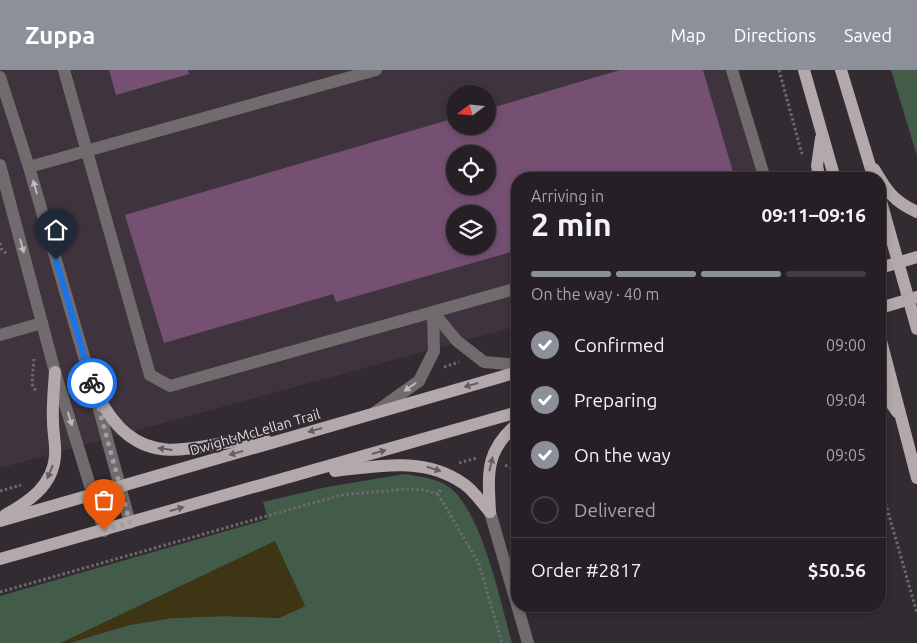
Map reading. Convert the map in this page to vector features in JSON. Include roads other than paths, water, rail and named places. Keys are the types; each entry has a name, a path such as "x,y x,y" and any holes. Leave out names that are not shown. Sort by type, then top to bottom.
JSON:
{"main road":[{"path":"804,70 833,172"},
{"path":"841,70 872,172"},
{"path":"818,172 817,166 822,133"},
{"path":"869,159 876,172"},
{"path":"886,189 901,205 917,212"},
{"path":"886,218 899,262 913,298 917,329"},
{"path":"886,266 917,257"},
{"path":"886,306 913,298"},
{"path":"886,360 917,478"},
{"path":"0,520 26,503 41,490 50,474 55,457 52,422 55,372"},
{"name":"Dwight McLellan Trail","path":"0,520 511,374"},
{"path":"94,391 112,419 126,434 140,443 154,448 179,451 239,441 283,440"},
{"path":"886,396 902,420"},
{"path":"0,560 511,414"},
{"path":"490,512 488,479 490,462 499,442 511,429"},
{"path":"299,475 400,464 424,466 465,484 490,512"}],"street":[{"path":"64,70 150,374 170,386 511,290"},
{"path":"29,167 376,70"},
{"path":"732,70 763,172"},
{"path":"0,78 29,167 130,523"},
{"path":"0,165 55,372 104,530"},
{"path":"433,312 457,341 484,362 511,364"},
{"path":"374,413 419,381 434,351 433,312"},
{"path":"0,335 42,323"},
{"path":"490,512 511,584"},
{"path":"519,612 528,643"}]}
